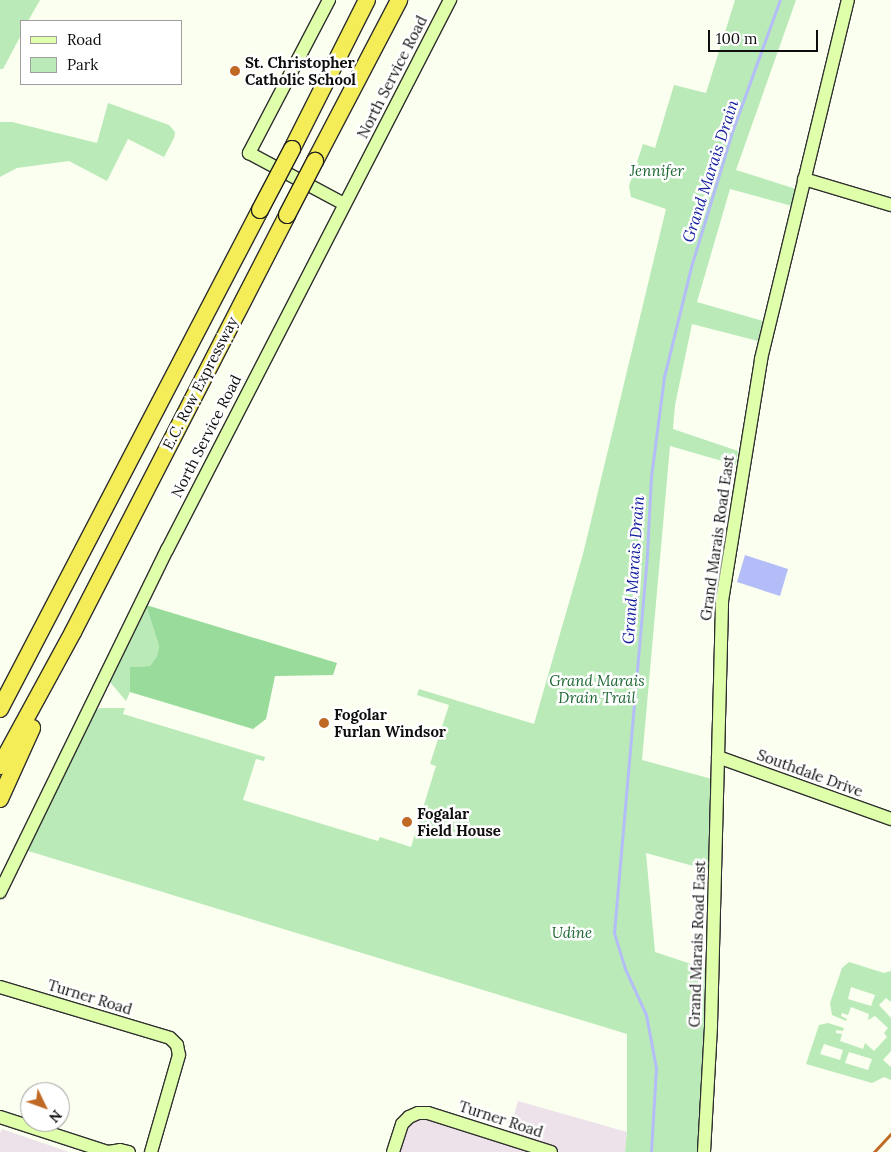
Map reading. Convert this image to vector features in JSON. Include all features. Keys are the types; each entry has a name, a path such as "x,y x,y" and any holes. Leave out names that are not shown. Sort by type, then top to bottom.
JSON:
{"highway":[{"name":"E.C. Row Expressway","path":"0,709 260,210 367,0"},
{"name":"E.C. Row Expressway","path":"0,766 73,632 314,161 399,0"},
{"path":"0,799 73,632"},
{"path":"0,697 29,653"}],"street":[{"path":"330,0 249,153 344,204"},
{"name":"North Service Road","path":"0,892 166,550 450,0"},
{"name":"Grand Marais Road East","path":"704,1152 711,1025 722,601 761,359 848,0"},
{"path":"804,179 891,205"},
{"name":"Southdale Drive","path":"718,757 891,819"},
{"name":"Turner Road","path":"0,986 170,1038 177,1045 179,1055 151,1152"},
{"name":"Turner Road","path":"393,1152 402,1124 409,1117 418,1113 442,1118 551,1152"},
{"path":"0,1117 108,1152 120,1150 129,1152"}],"shaded area":[{"path":"518,1101 627,1132 625,1152 400,1152 407,1128 415,1120 423,1119 506,1142"},
{"path":"2,1129 69,1152 0,1152 0,1133"}],"green space":[{"path":"0,0 40,0 29,20 20,20 20,37 3,69 0,69"},
{"path":"735,0 796,0 736,170 796,189 792,206 730,189 697,302 763,321 758,341 692,324 675,405 673,429 738,451 736,465 670,446 642,760 712,779 708,870 646,853 655,952 706,969 700,1152 625,1152 627,1132 627,1034 25,850 94,711 100,708 125,708 123,714 265,757 264,761 256,759 243,800 378,841 380,837 411,847 436,766 430,764 449,705 417,695 419,689 534,724 583,554 666,209 631,197 629,186 643,144 655,148 674,85 706,93"},
{"path":"108,103 169,125 175,132 174,138 164,157 128,139 107,181 69,161 17,168 0,177 0,122 12,122 97,143"},
{"path":"146,605 159,646 157,656 150,666 130,667 130,692 126,701 110,682"},
{"path":"146,605 337,663 333,675 275,676 266,719 253,729 130,692 130,667 150,666 157,656 159,646"},
{"path":"849,962 884,973 891,971 891,1002 886,998 879,1005 891,1018 891,1051 883,1060 891,1067 891,1080 884,1077 872,1083 806,1064 819,1025 828,1023 844,1028 843,1031 836,1030 836,1033 842,1034 840,1041 863,1049 865,1043 874,1051 887,1037 884,1033 888,1028 875,1016 868,1020 869,1014 851,1007 848,1015 842,1013 841,1016 847,1019 846,1021 832,1015 830,1003 842,968","holes":["851,987 875,995 871,1006 848,999","824,1044 843,1050 840,1060 820,1054","849,1052 872,1059 868,1070 845,1063"]}],"water":[{"path":"745,555 788,569 780,596 737,582"}],"waterway":[{"name":"Grand Marais Drain","path":"651,1152 656,1068 646,1015 625,969 614,933 647,553 651,477 664,377 691,267 731,135 780,0"}],"railway":[{"path":"874,1152 891,1134"}],"place":[{"name":"St. Christopher Catholic School","path":"235,71"},
{"name":"Fogolar Furlan Windsor","path":"324,723"},
{"name":"Fogalar Field House","path":"407,822"}],"park label":[{"name":"Jennifer","path":"657,171"},
{"name":"Grand Marais Drain Trail","path":"597,688"},
{"name":"Udine","path":"572,933"}]}
